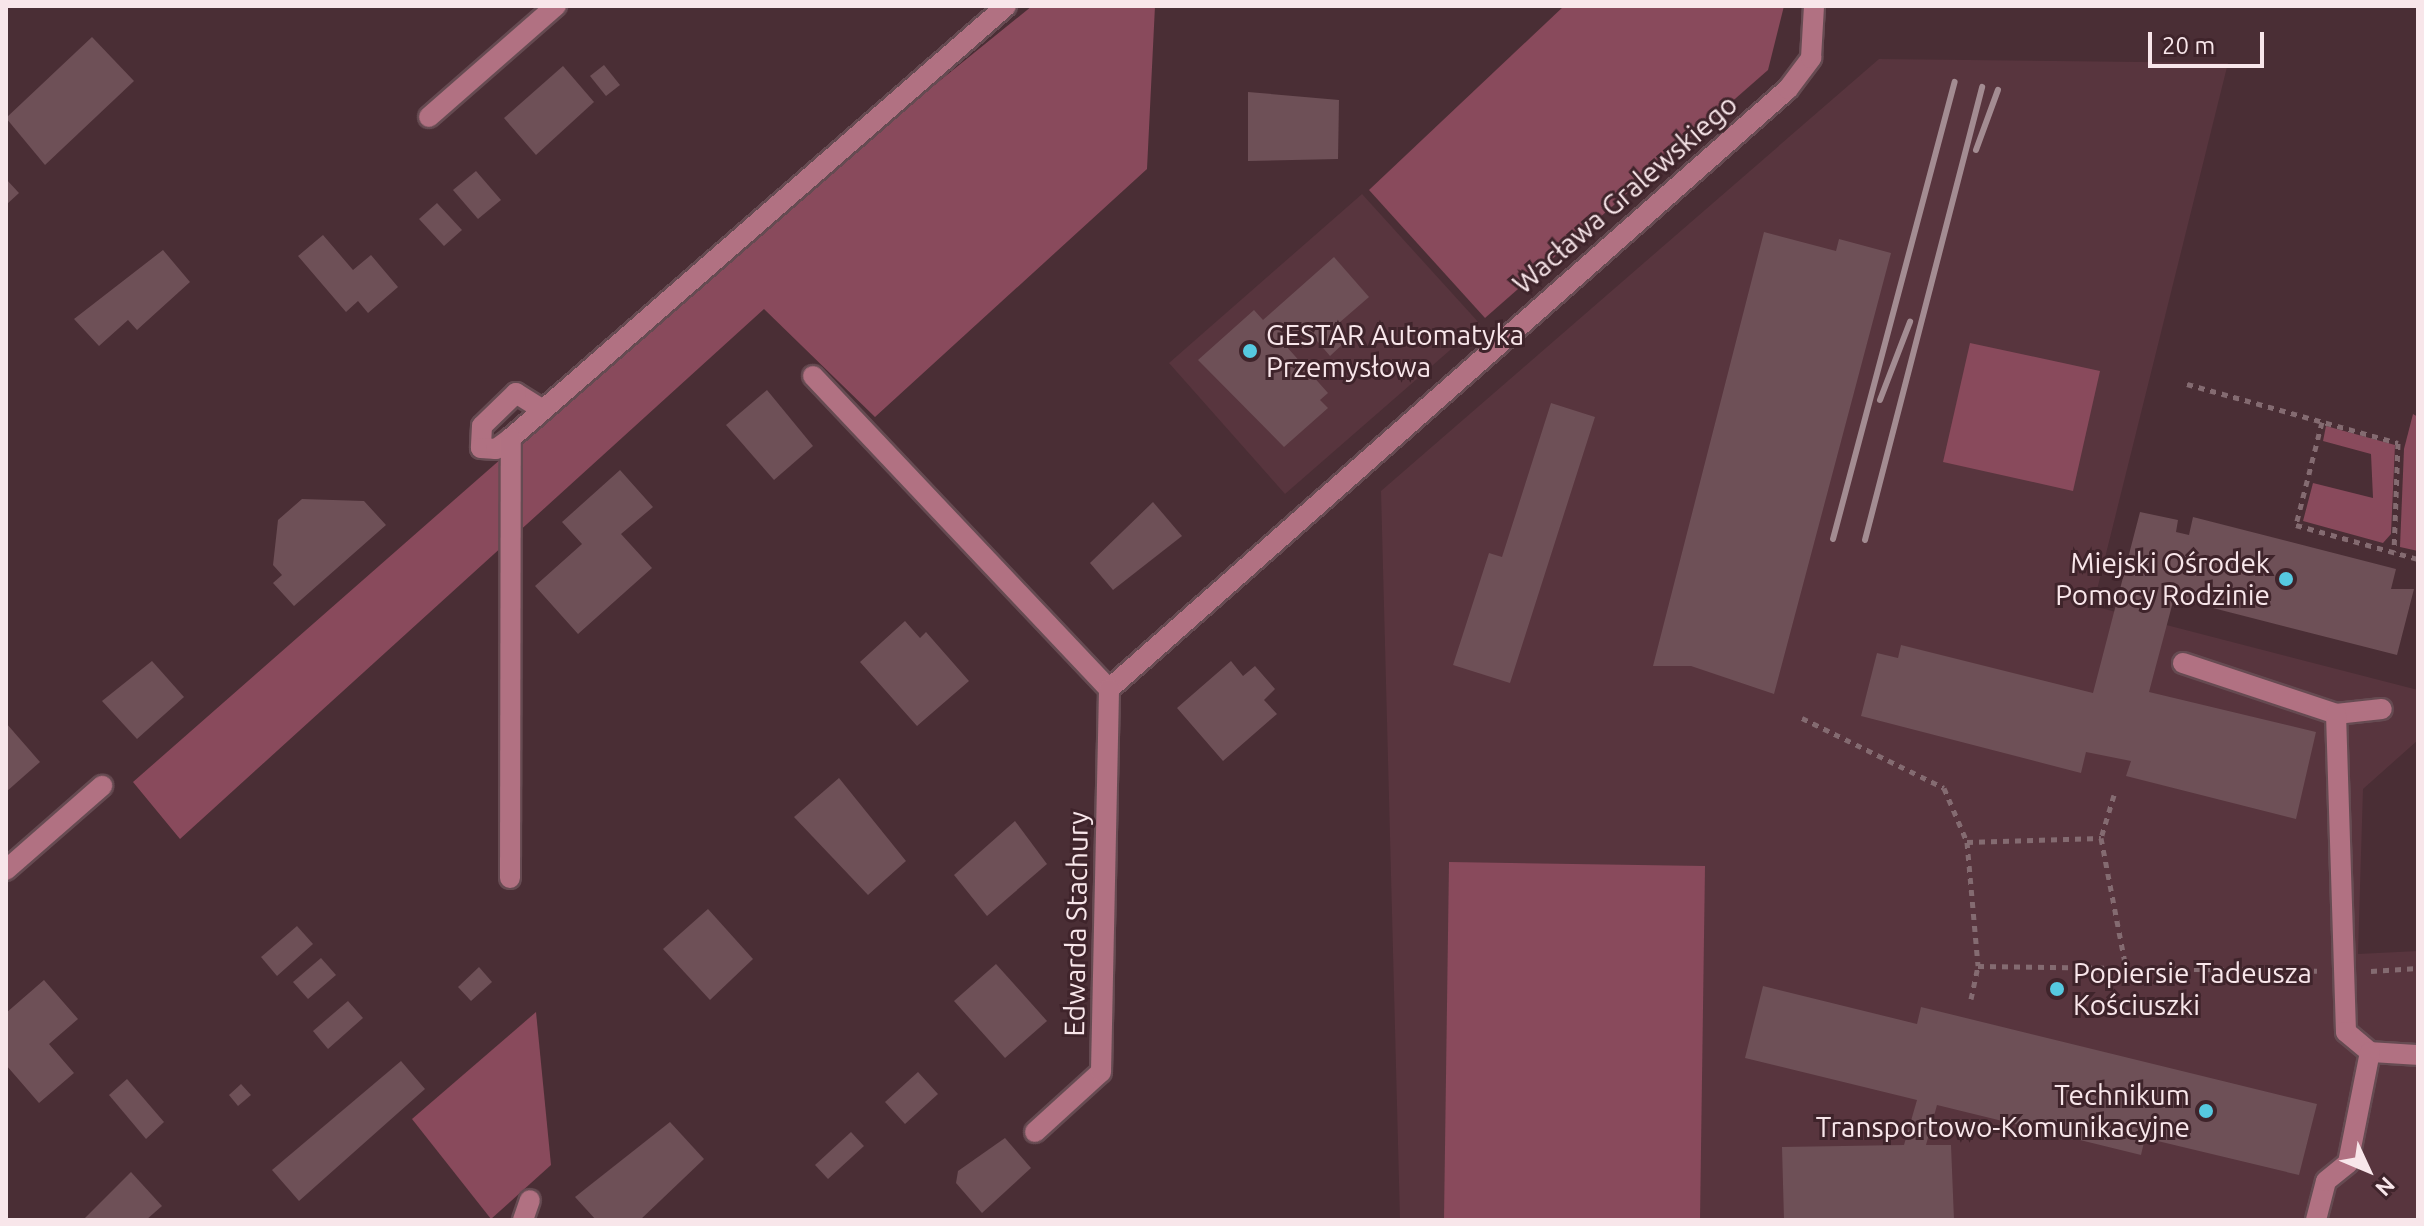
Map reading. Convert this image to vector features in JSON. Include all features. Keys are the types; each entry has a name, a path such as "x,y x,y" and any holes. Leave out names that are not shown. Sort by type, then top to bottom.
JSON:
{"street":[{"path":"429,117 556,6"},
{"path":"543,410 516,393 482,426 481,448 496,449 511,438 1006,6"},
{"name":"Wacława Gralewskiego","path":"1109,689 1788,89 1811,58 1814,6"},
{"path":"813,376 1109,689"},
{"path":"510,878 511,438"},
{"path":"2183,663 2336,714 2382,709"},
{"name":"Edwarda Stachury","path":"1035,1132 1101,1072 1109,689"},
{"path":"2336,714 2346,1032 2370,1052 2418,1055"},
{"path":"6,870 102,786"},
{"path":"2316,1220 2326,1181 2348,1163 2370,1052"},
{"path":"523,1220 530,1200"}],"path":[{"path":"2187,384 2398,443 2394,552"},
{"path":"2322,422 2296,525 2418,559"},
{"path":"1802,718 1944,788 1967,842 1978,966 1971,999"},
{"path":"2114,795 2101,838 2125,963"},
{"path":"1967,842 2101,838"},
{"path":"1978,966 2125,963 2342,972 2418,968"}],"shaded area":[{"path":"1032,6 1155,6 1147,169 875,417 764,309 180,839 133,782 831,169"},
{"path":"1564,6 1784,6 1768,70 1485,318 1369,190"},
{"path":"1879,59 2228,63 2093,606 2418,690 2418,740 2363,789 2358,954 2418,951 2418,1220 1400,1220 1381,491"},
{"path":"1362,194 1480,324 1285,494 1169,363"},
{"path":"1970,343 2100,371 2073,491 1943,462"},
{"path":"2413,414 2418,417 2418,551 2400,547 2404,449"},
{"path":"2326,426 2395,445 2391,534 2383,543 2303,521 2313,483 2373,498 2371,454 2323,441"},
{"path":"1449,862 1705,866 1700,1220 1444,1220"},
{"path":"536,1012 551,1165 491,1219 412,1119"}],"building":[{"path":"92,37 134,81 45,165 6,118"},
{"path":"604,65 620,85 606,96 590,76"},
{"path":"563,66 594,102 536,155 504,118"},
{"path":"1248,92 1339,100 1338,159 1248,161"},
{"path":"476,171 501,200 478,219 453,190"},
{"path":"6,179 19,193 6,205"},
{"path":"437,203 462,230 444,246 419,219"},
{"path":"1764,232 1836,251 1839,239 1891,253 1774,694 1691,666 1653,666"},
{"path":"323,235 353,270 371,255 398,287 368,313 358,301 346,312 298,256"},
{"path":"163,250 190,282 137,330 128,320 99,346 74,319"},
{"name":"GESTAR Automatyka Przemysłowa","path":"1334,257 1369,297 1332,329 1344,343 1330,356 1306,328 1286,346 1328,393 1320,400 1328,408 1284,447 1198,360 1254,310 1263,320"},
{"path":"767,390 813,446 774,480 726,425"},
{"path":"1551,403 1595,417 1510,683 1453,665 1489,553 1502,557"},
{"path":"620,470 653,507 621,534 652,568 578,634 535,586 582,544 562,522"},
{"path":"302,499 364,501 386,525 294,606 273,583 282,575 273,565 278,520"},
{"path":"1153,502 1182,536 1113,590 1090,563"},
{"path":"2140,512 2178,520 2176,532 2189,535 2193,517 2396,569 2391,589 2414,589 2397,655 2174,598 2149,692 2316,732 2296,819 2126,776 2131,761 2086,752 2081,773 1861,716 1877,653 1898,658 1901,645 2093,693"},
{"path":"905,621 920,638 926,632 969,681 917,726 860,662"},
{"path":"152,661 184,697 137,739 102,701"},
{"path":"1231,661 1243,676 1255,666 1275,689 1264,700 1277,714 1223,761 1177,708"},
{"path":"6,723 40,762 6,792"},
{"path":"839,778 906,861 868,895 794,817"},
{"path":"1015,821 1047,864 987,916 954,875"},
{"path":"708,909 753,959 710,1000 663,949"},
{"path":"297,926 313,944 277,976 261,957"},
{"path":"321,958 336,975 308,999 293,982"},
{"path":"996,964 1047,1021 1005,1058 954,1001"},
{"path":"479,967 492,982 471,1001 458,987"},
{"path":"44,980 78,1019 49,1044 74,1073 39,1103 6,1065 6,1013"},
{"path":"1763,986 1917,1024 1921,1007 2317,1104 2299,1175 2145,1138 2141,1155 1937,1105 1926,1145 1951,1145 1954,1220 1784,1220 1782,1147 1904,1145 1917,1100 1745,1058"},
{"path":"348,1001 363,1018 328,1049 313,1031"},
{"path":"401,1061 425,1089 299,1201 272,1170"},
{"path":"918,1072 938,1094 905,1124 885,1102"},
{"path":"127,1079 164,1122 146,1139 109,1095"},
{"path":"241,1084 251,1095 238,1106 229,1095"},
{"path":"670,1122 704,1159 640,1220 596,1220 575,1197"},
{"path":"851,1132 864,1146 828,1179 815,1165"},
{"path":"1005,1138 1031,1168 982,1213 956,1183 958,1171"},
{"path":"131,1172 162,1206 146,1220 83,1220"}],"railway":[{"path":"1833,539 1955,82"},
{"path":"1865,540 1982,87"},
{"path":"1976,150 1998,90"},
{"path":"1880,400 1910,322"}],"place":[{"name":"GESTAR Automatyka Przemysłowa","path":"1250,351"},
{"name":"Miejski Ośrodek Pomocy Rodzinie","path":"2286,579"},
{"name":"Popiersie Tadeusza Kościuszki","path":"2057,989"},
{"name":"Technikum Transportowo-Komunikacyjne","path":"2206,1111"}]}
